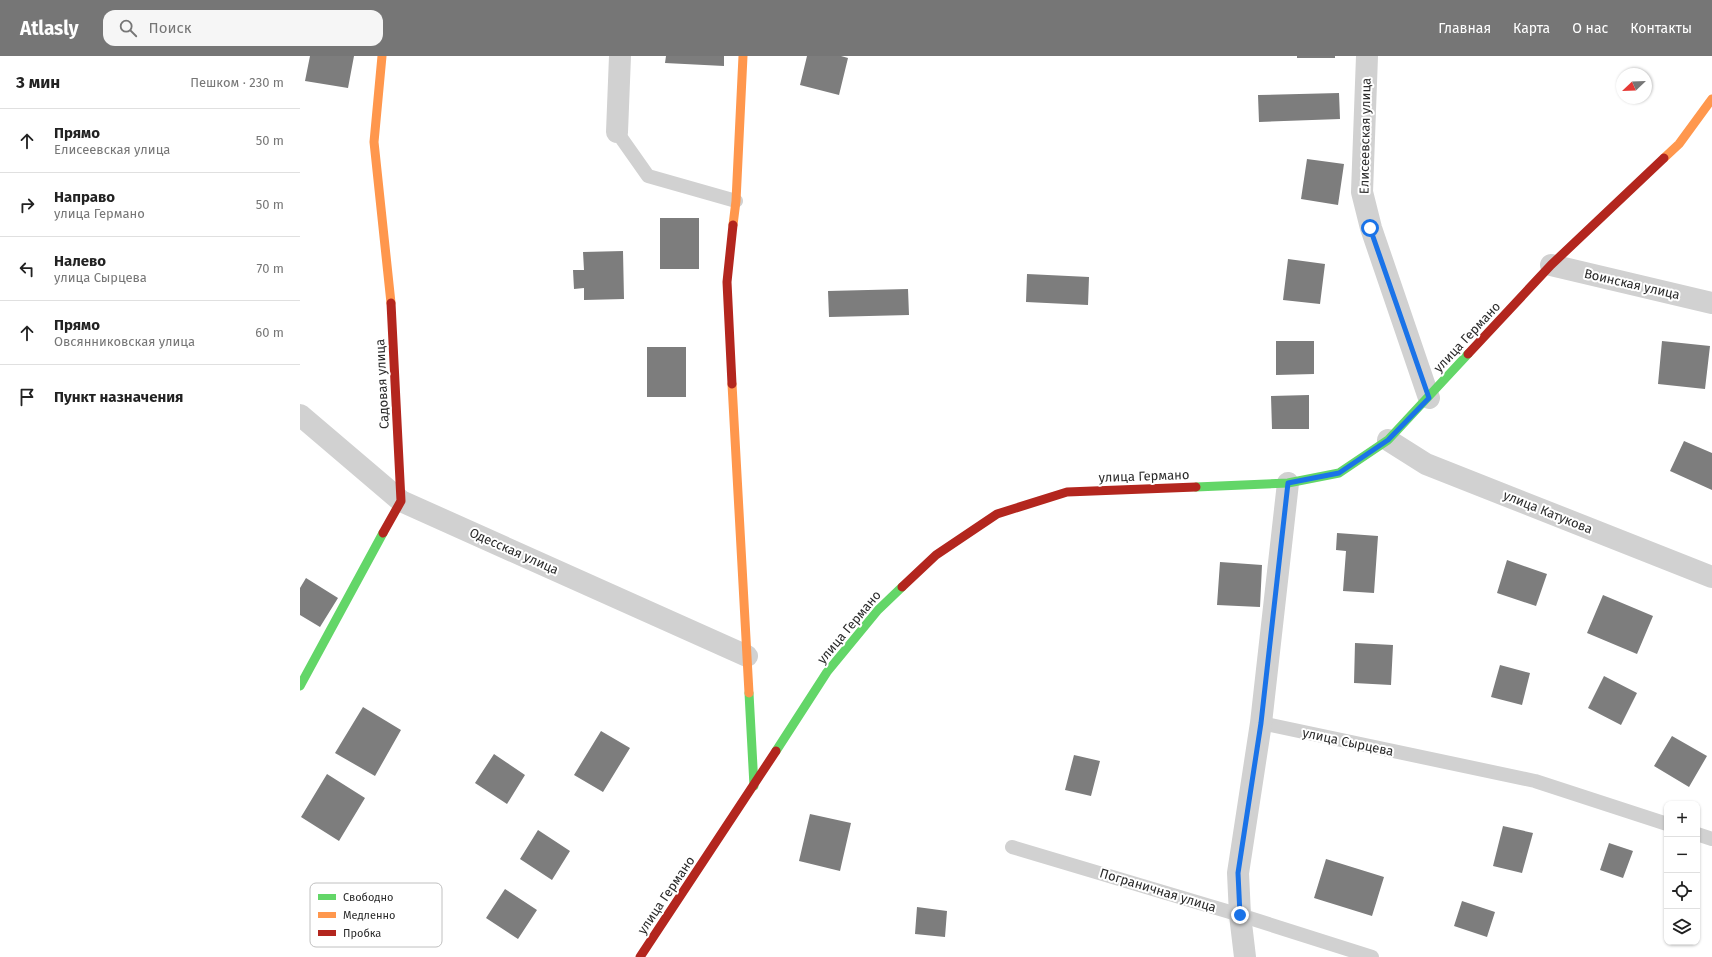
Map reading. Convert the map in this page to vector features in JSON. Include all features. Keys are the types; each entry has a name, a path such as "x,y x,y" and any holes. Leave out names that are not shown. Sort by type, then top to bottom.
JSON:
{"main road":[{"name":"Садовая улица","path":"382,56 374,142 390,292 401,501"},
{"path":"744,56 736,201 727,282 754,786"},
{"name":"улица Германо","path":"640,957 754,786 827,672 878,610 936,555 997,514 1067,492 1288,483 1339,473 1388,440 1429,398 1551,265 1679,144 1712,99"},
{"path":"300,686 401,501"}],"street":[{"path":"617,132 620,56"},
{"name":"Елисеевская улица","path":"1367,56 1362,192 1370,228 1429,398"},
{"name":"Воинская улица","path":"1551,265 1712,303"},
{"name":"Одесская улица","path":"300,415 401,501 747,656"},
{"name":"улица Катукова","path":"1388,440 1426,464 1712,577"},
{"path":"1245,957 1240,915 1238,873 1261,723 1288,483"}],"lane":[{"path":"617,132 648,176 736,201"},
{"name":"улица Сырцева","path":"1261,723 1535,781 1664,823"},
{"path":"1700,835 1712,839"},
{"name":"Пограничная улица","path":"1012,847 1240,915 1372,957"}],"building":[{"path":"310,56 354,56 348,88 305,81"},
{"path":"666,56 724,56 724,66 665,63"},
{"path":"807,56 841,56 848,58 839,95 800,85"},
{"path":"1297,56 1335,56 1335,58 1297,58"},
{"path":"1339,93 1340,119 1259,122 1258,95"},
{"path":"1307,159 1344,164 1338,205 1301,199"},
{"path":"660,218 699,218 699,269 660,269"},
{"path":"623,251 624,299 584,300 584,288 574,289 573,270 584,270 583,252"},
{"path":"1288,259 1325,264 1320,304 1283,300"},
{"path":"1027,274 1089,277 1088,305 1026,302"},
{"path":"908,289 909,315 829,317 828,291"},
{"path":"1276,341 1314,341 1314,374 1276,375"},
{"path":"1662,341 1710,346 1705,389 1658,384"},
{"path":"647,347 686,347 686,397 647,397"},
{"path":"1309,395 1309,429 1272,429 1271,396"},
{"path":"1684,441 1712,453 1712,490 1670,471"},
{"path":"1337,533 1378,536 1374,593 1343,591 1346,551 1336,550"},
{"path":"1507,560 1547,574 1536,606 1497,593"},
{"path":"1220,562 1262,565 1260,607 1217,605"},
{"path":"306,578 338,598 320,627 300,615 300,588"},
{"path":"1603,595 1653,616 1637,654 1587,633"},
{"path":"1355,643 1393,645 1391,685 1354,683"},
{"path":"1500,665 1530,673 1522,705 1491,697"},
{"path":"1604,676 1637,693 1621,725 1588,708"},
{"path":"363,707 401,730 375,776 335,753"},
{"path":"601,731 630,748 603,792 574,775"},
{"path":"1672,736 1707,756 1689,787 1654,766"},
{"path":"494,754 525,775 507,804 475,783"},
{"path":"1074,755 1100,761 1091,796 1065,790"},
{"path":"327,774 365,798 339,841 301,817"},
{"path":"810,814 851,823 840,871 799,861"},
{"path":"1503,826 1533,833 1522,873 1493,866"},
{"path":"538,830 570,851 552,880 520,859"},
{"path":"1609,843 1633,851 1623,878 1600,870"},
{"path":"1326,859 1384,877 1372,916 1314,898"},
{"path":"505,889 537,910 518,939 486,918"},
{"path":"1462,901 1495,912 1487,937 1454,926"},
{"path":"917,907 947,911 945,937 915,934"}],"traffic: fast":[{"path":"1196,487 1288,483 1339,473 1388,440 1468,354"},
{"path":"300,686 383,533"},
{"path":"776,751 827,672 878,610 902,587"},
{"path":"749,693 754,786"}],"traffic: slow":[{"path":"382,56 374,142 391,303"},
{"path":"733,225 736,201 743,56"},
{"path":"1664,158 1679,144 1712,99"},
{"path":"732,384 749,693"}],"traffic: jam":[{"path":"1468,354 1551,265 1664,158"},
{"path":"732,384 727,282 733,225"},
{"path":"383,533 401,501 391,303"},
{"path":"902,587 936,555 997,514 1067,492 1196,487"},
{"path":"640,957 776,751"}],"route":[{"path":"1240,915 1238,873 1261,723 1288,483 1339,473 1365,457 1388,440 1429,398 1370,228"}]}
